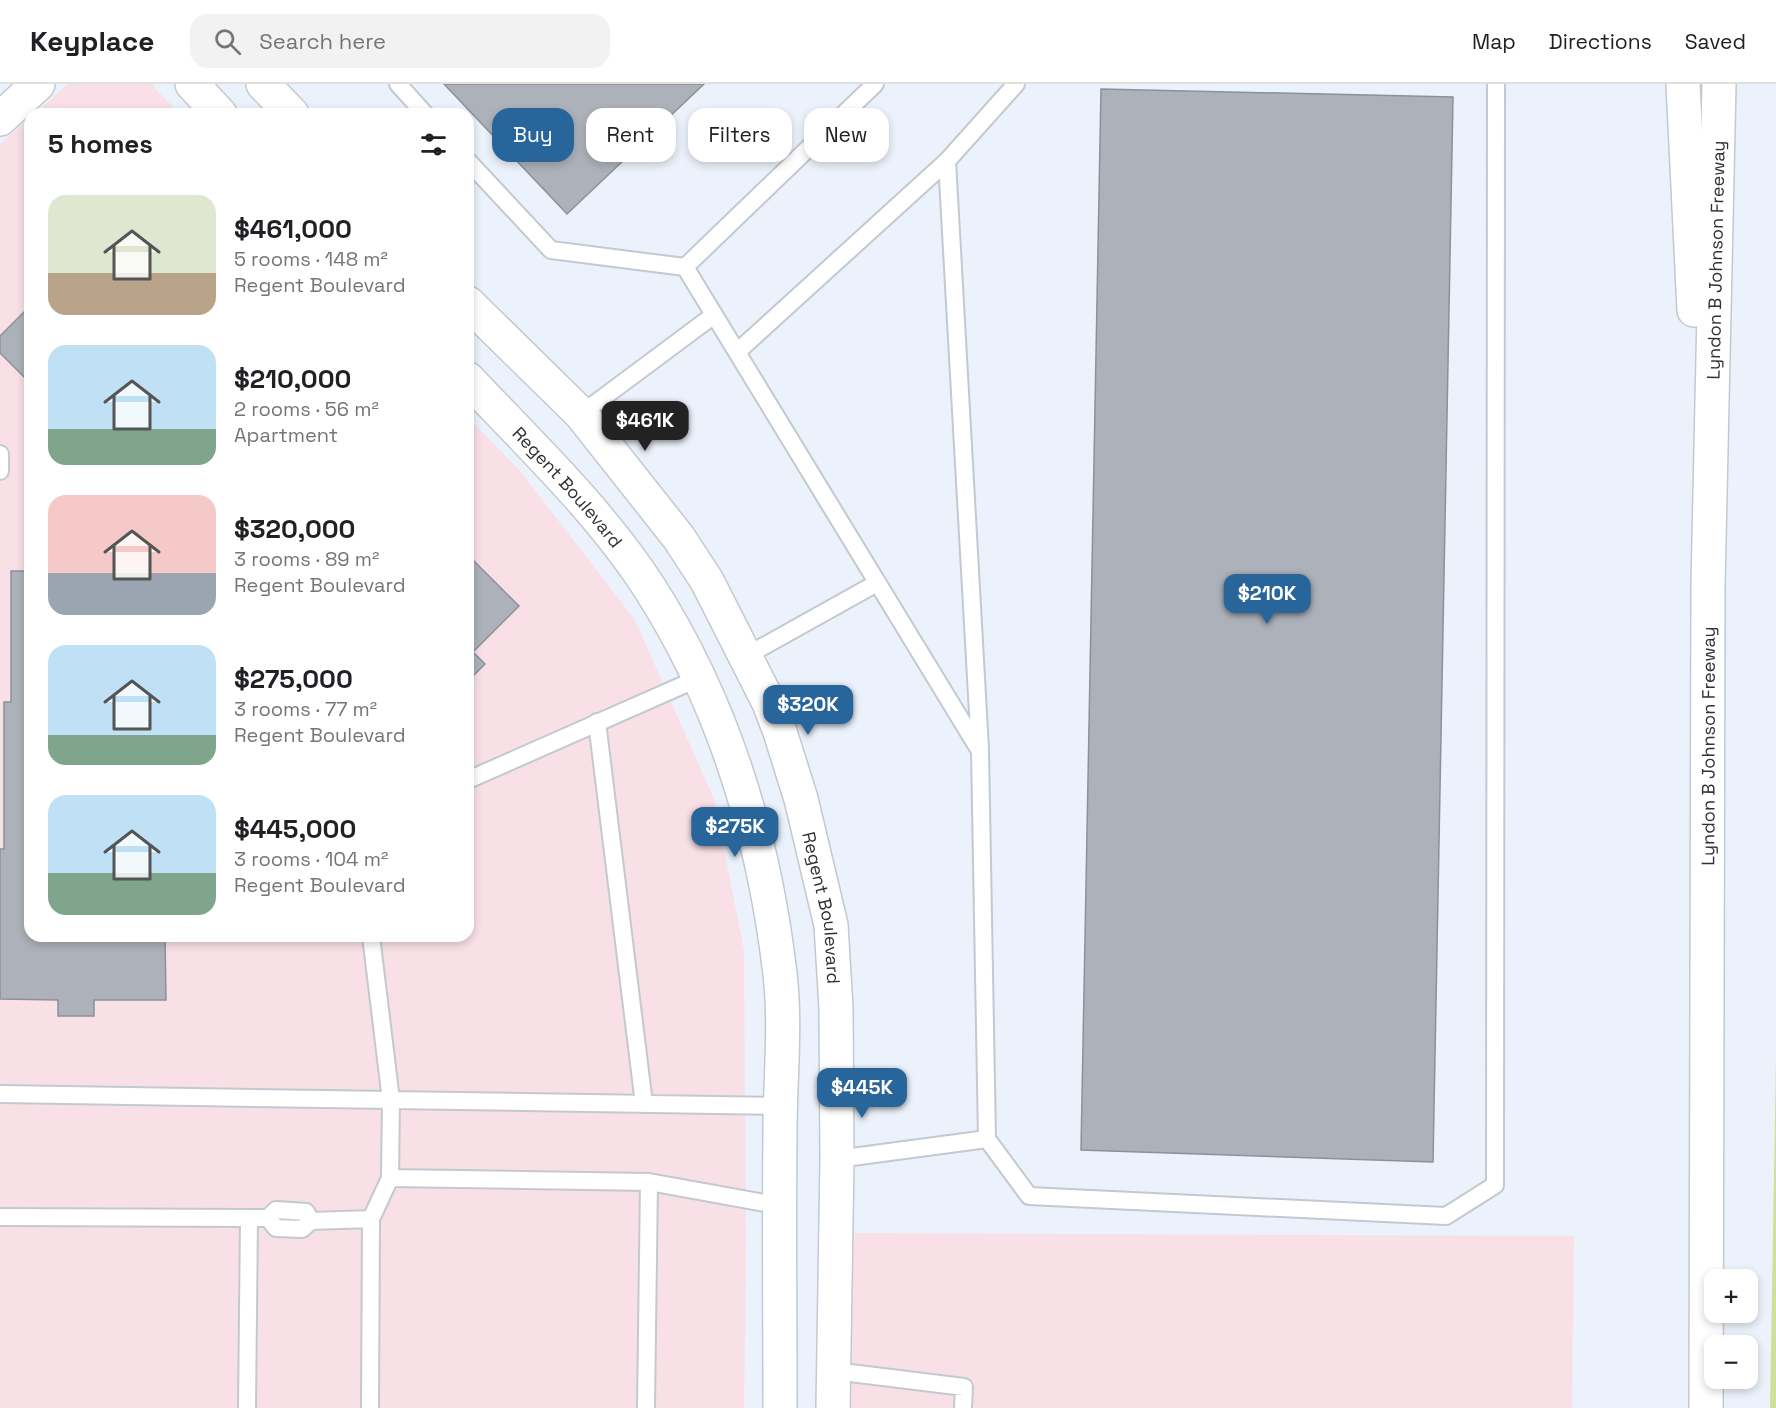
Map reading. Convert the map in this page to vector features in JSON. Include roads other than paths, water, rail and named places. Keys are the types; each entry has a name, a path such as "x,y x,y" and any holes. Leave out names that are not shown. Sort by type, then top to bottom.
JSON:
{"main road":[{"path":"0,119 38,84"},
{"path":"192,84 214,108"},
{"path":"263,84 285,108"},
{"path":"1683,84 1708,585"},
{"name":"Lyndon B Johnson Freeway","path":"1706,1408 1708,585 1719,84"},
{"name":"Regent Boulevard","path":"474,309 581,414 679,537 707,581 746,656 780,732 801,799 831,925 836,1008 837,1159 834,1408"},
{"name":"Regent Boulevard","path":"474,385 582,501 619,545 649,587 699,678 722,728 765,876 781,977 780,1408"}],"lane":[{"path":"398,84 420,108"},
{"path":"685,267 875,84"},
{"path":"737,352 947,160 1016,84"},
{"path":"947,160 980,751 987,1139 1029,1196 1446,1216 1495,1185 1496,84"},
{"path":"474,167 551,250 685,267"},
{"path":"685,267 980,751"},
{"path":"581,414 714,315"},
{"path":"0,454 0,471"},
{"path":"746,656 877,583"},
{"path":"474,777 699,678"},
{"path":"597,722 644,1104"},
{"path":"370,1408 371,1219 390,1178 391,1100 372,942"},
{"path":"0,1094 780,1106"},
{"path":"837,1159 987,1139"},
{"path":"390,1178 649,1182 781,1206"},
{"path":"646,1408 649,1182"},
{"path":"0,1217 268,1218 276,1210 306,1212 311,1221 371,1219"},
{"path":"247,1408 249,1218"},
{"path":"834,1371 964,1387 963,1408"}]}
